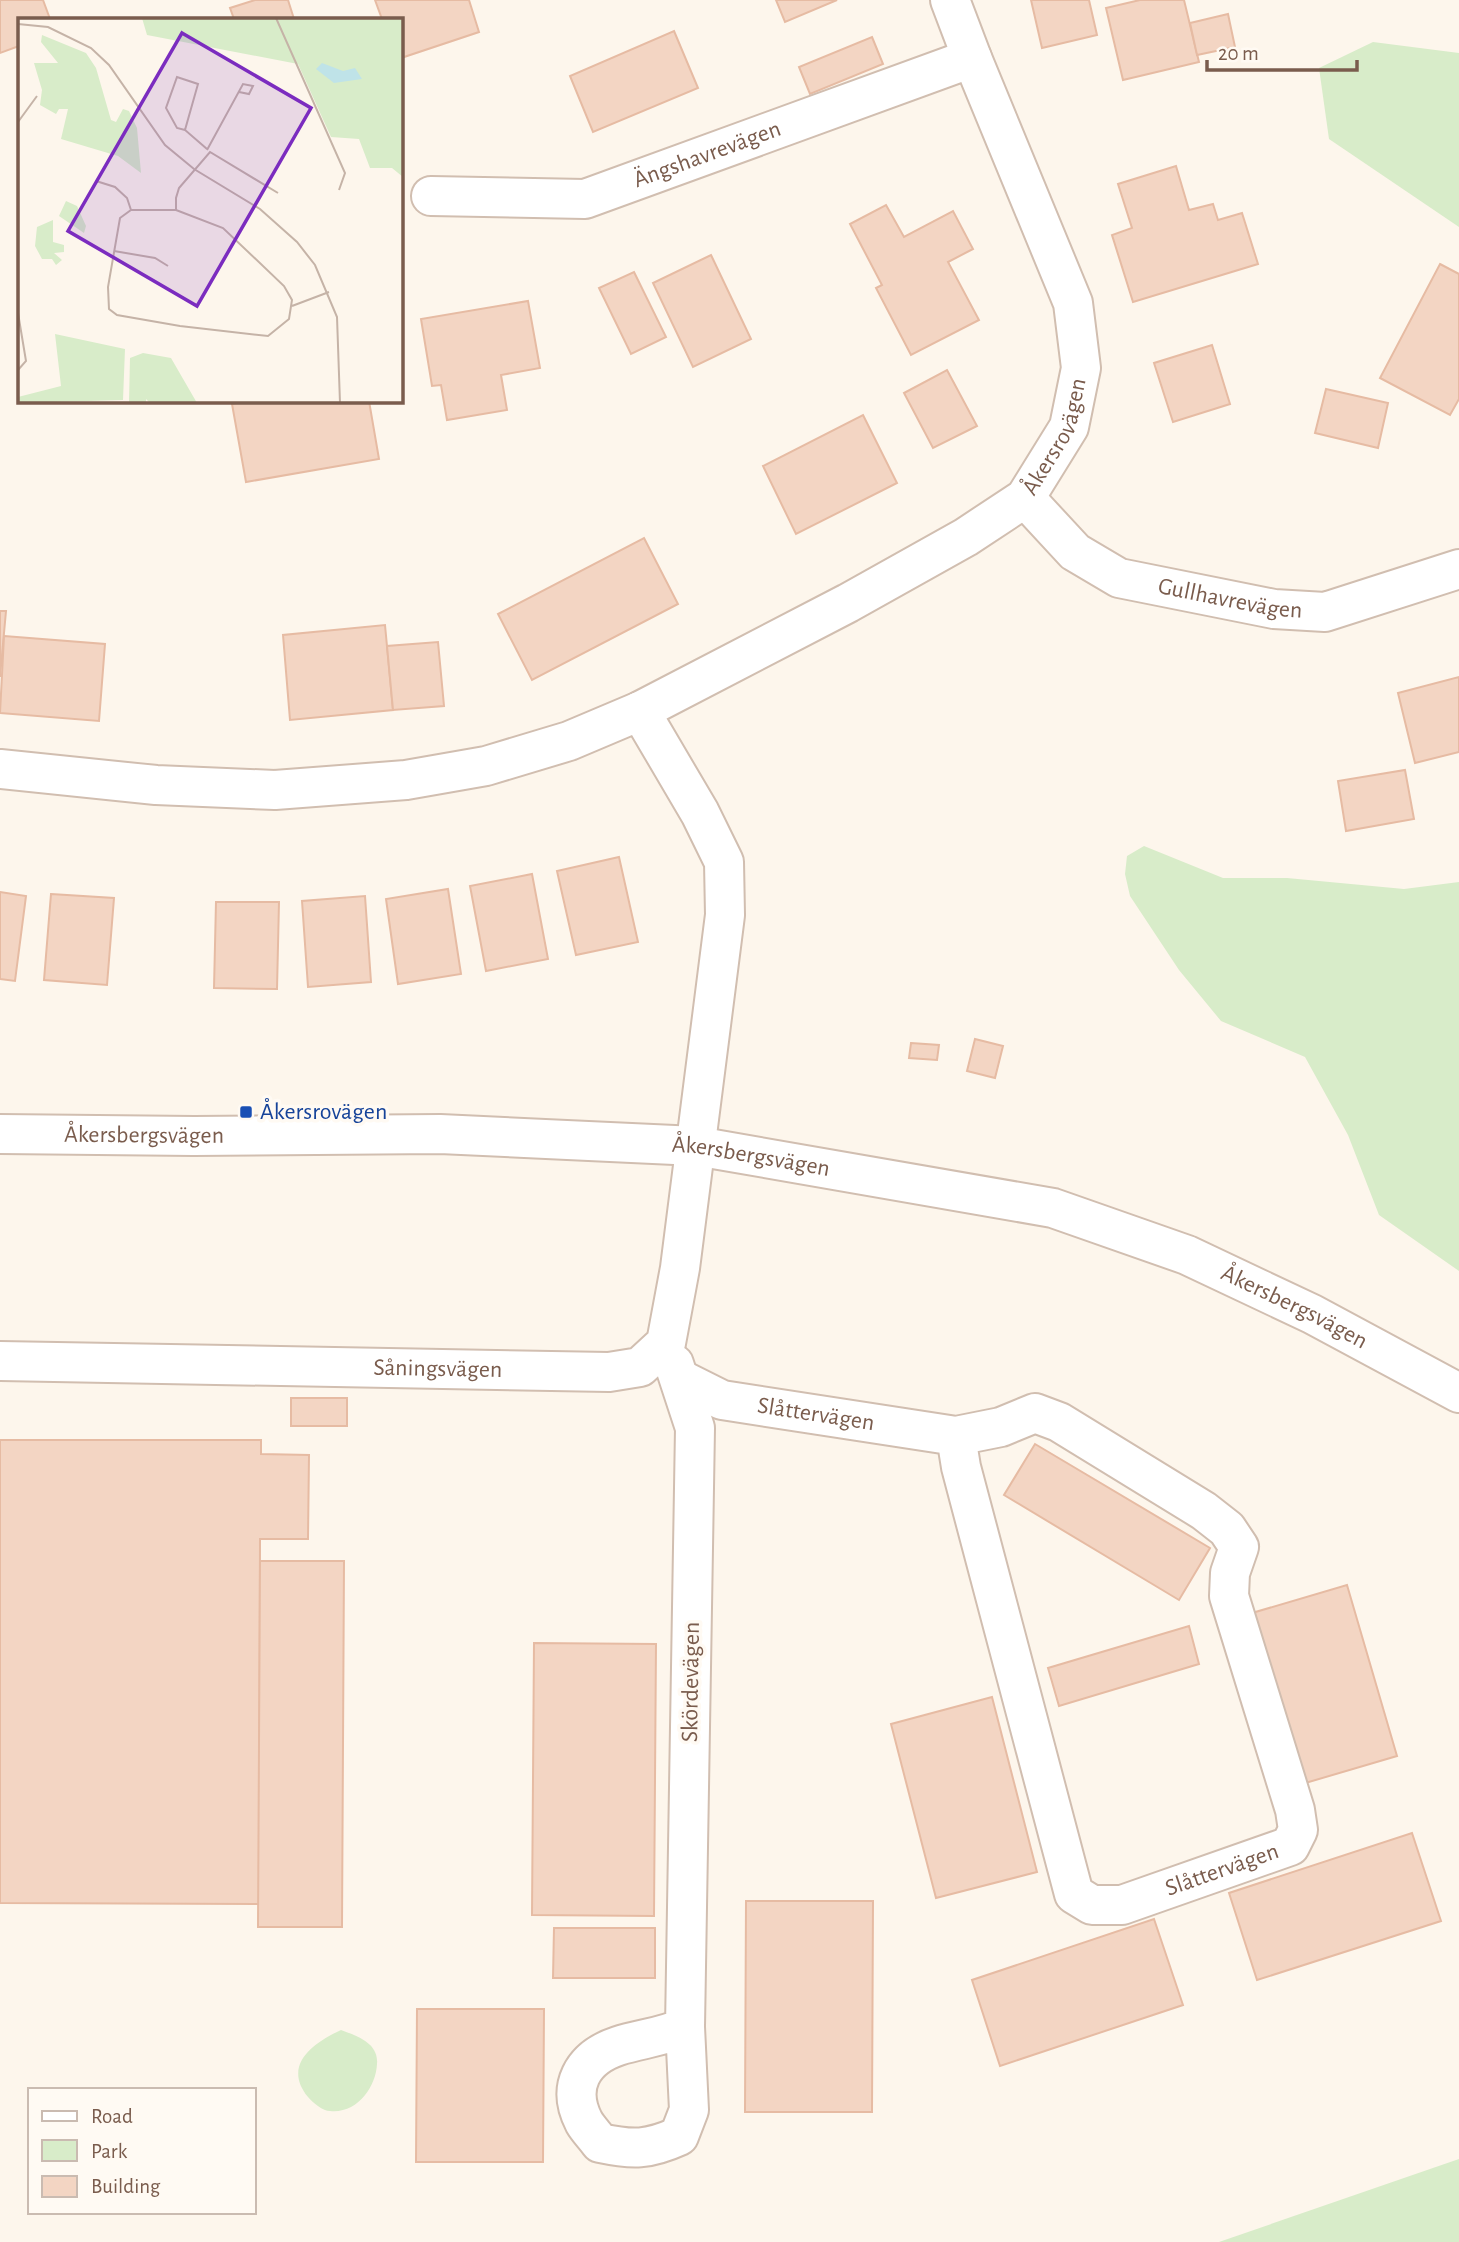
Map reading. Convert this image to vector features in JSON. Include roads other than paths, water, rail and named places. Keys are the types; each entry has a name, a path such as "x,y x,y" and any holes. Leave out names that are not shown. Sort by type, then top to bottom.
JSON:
{"street":[{"name":"Åkersrovägen","path":"0,769 156,785 275,790 406,780 486,766 569,741 640,711 943,551 1025,498 1069,427 1081,368 1073,303 950,0"},
{"name":"Ängshavrevägen","path":"431,196 585,199 972,58"},
{"name":"Gullhavrevägen","path":"1025,498 1075,552 1119,578 1274,608 1325,612 1459,569"},
{"path":"640,711 700,813 724,862 725,915 680,1268 666,1343"},
{"name":"Åkersbergsvägen","path":"0,1134 440,1134 696,1146 1053,1208 1186,1255 1312,1314 1459,1393"},
{"name":"Såningsvägen","path":"0,1362 609,1372 640,1367 666,1343"},
{"name":"Skördevägen","path":"666,1343 695,1428 685,2027"},
{"name":"Slåttervägen","path":"680,1379 722,1400 956,1436 1001,1427 1035,1413 1059,1422 1204,1511 1227,1529 1239,1547 1230,1573 1229,1596 1295,1810 1298,1830 1290,1846 1122,1905 1092,1906 1074,1894 988,1573 961,1467 956,1436"}],"place":[{"name":"Åkersrovägen","path":"246,1112"}]}
